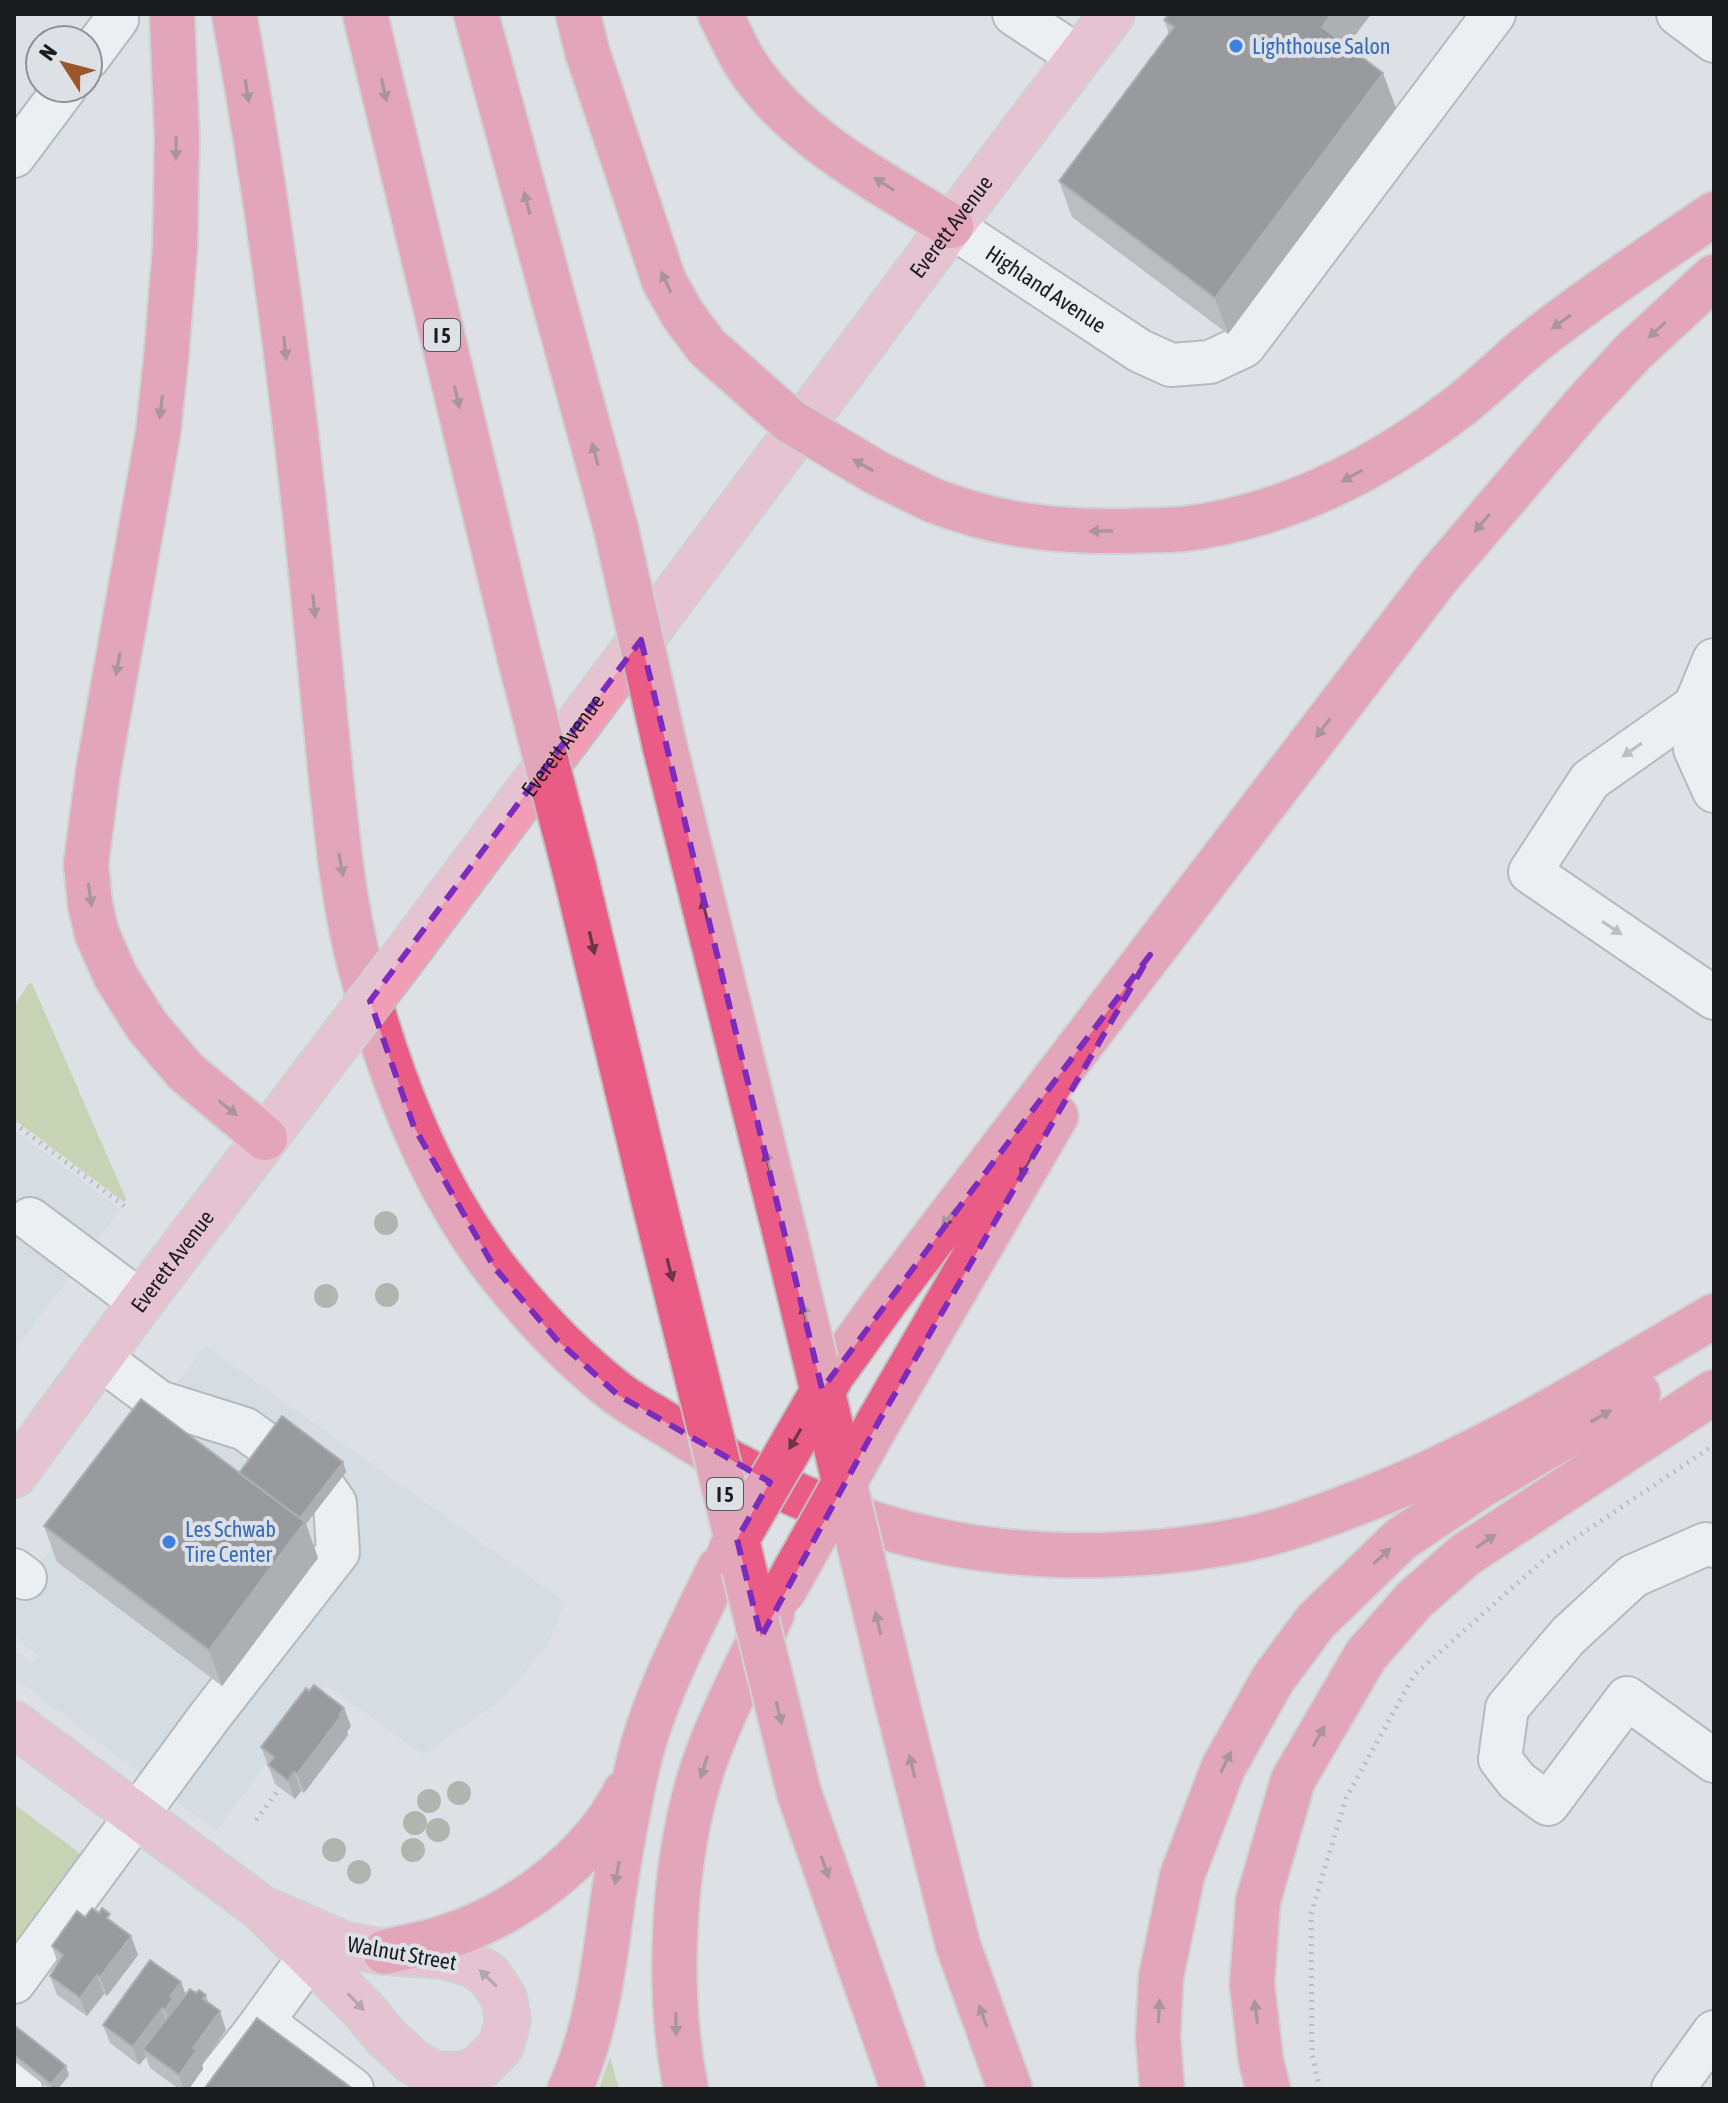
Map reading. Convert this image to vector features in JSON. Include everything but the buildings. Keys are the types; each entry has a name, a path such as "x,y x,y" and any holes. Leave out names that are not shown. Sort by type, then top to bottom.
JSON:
{"highway":[{"path":"172,14 175,248 166,359 144,521 98,772 86,864 97,934 116,977 147,1026 185,1071 265,1138"},
{"path":"234,14 281,304 338,848 358,958 384,1050 414,1127 447,1194 494,1267 557,1340 618,1395 698,1445 823,1507 953,1544 1056,1555 1113,1554 1249,1539 1320,1518 1386,1492 1461,1459 1714,1316"},
{"name":"I 5","path":"365,14 799,1793 903,2089"},
{"path":"476,14 616,529 665,747 958,1945 1010,2089"},
{"path":"578,14 587,51 660,269 683,315 707,347 790,421 877,473 969,515 1014,525 1073,532 1183,529 1294,502 1339,483 1411,440 1458,407 1540,337 1704,221"},
{"path":"720,14 751,72 776,103 815,138 951,226"},
{"path":"570,2089 580,2067 598,2002 615,1884 637,1769 657,1706 682,1644 719,1569 834,1372 1437,578 1518,480 1633,352 1714,277"},
{"path":"686,2089 677,2045 677,1913 685,1843 704,1764 782,1594 1150,955"},
{"path":"1162,2089 1158,2037 1161,1977 1182,1876 1223,1768 1273,1679 1316,1621 1414,1530 1480,1486 1714,1350"},
{"path":"1268,2089 1261,2061 1252,1984 1258,1901 1293,1780 1366,1655 1414,1600 1465,1555 1714,1392"},
{"path":"385,1952 446,1937 485,1921 530,1895 560,1871 614,1814 637,1769"}],"main road":[{"name":"Everett Avenue","path":"14,1475 141,1302 1112,14"},
{"name":"Walnut Street","path":"14,1724 261,1908 413,2062 456,2082 478,2069 501,2046 508,2020 504,1998 489,1975 473,1965 445,1956 385,1952 345,1945 261,1908"}],"street":[{"path":"1014,14 1079,57"},
{"name":"Highland Avenue","path":"951,226 1140,351 1171,365 1210,362 1244,346 1494,14"},
{"path":"104,34 116,16"},
{"path":"14,156 53,104"},
{"path":"1714,660 1695,706 1695,749 1714,791"},
{"path":"1695,706 1590,780 1530,872 1714,998"},
{"path":"30,1219 141,1302"},
{"path":"14,1982 210,1716 338,1552 335,1503 323,1486 245,1429 159,1402 100,1358"},
{"path":"1714,1546 1706,1544 1633,1576 1568,1636 1507,1708 1500,1759 1517,1781 1548,1804 1627,1698 1714,1761"},
{"path":"210,2089 310,1956"},
{"path":"255,2032 266,2029 279,2034 352,2089"},
{"path":"1673,2089 1714,2032"},
{"path":"14,2084 21,2089"}],"path":[{"path":"14,1123 128,1209"},
{"path":"1320,2089 1312,2054 1311,1914 1346,1798 1414,1675 1547,1557 1714,1445"},
{"path":"256,1820 280,1788"}],"highlighted area":[{"path":"641,640 822,1389 1150,955 879,1421 761,1637 737,1539 770,1482 618,1395 557,1340 494,1267 414,1127 370,1001"}],"shaded area":[{"path":"14,1130 120,1209 14,1352"},
{"path":"206,1346 566,1602 547,1646 501,1700 423,1755 326,1685 216,1831 14,1678 15,1650 32,1663 38,1656 14,1636 14,1597"}],"green space":[{"path":"32,983 126,1199 124,1202 14,1119 14,1007 28,984"},
{"path":"14,1804 93,1863 14,1967"},
{"path":"610,2057 619,2089 599,2089"}],"place":[{"name":"Lighthouse Salon","path":"1236,46"},
{"name":"Les Schwab Tire Center","path":"169,1542"}]}
